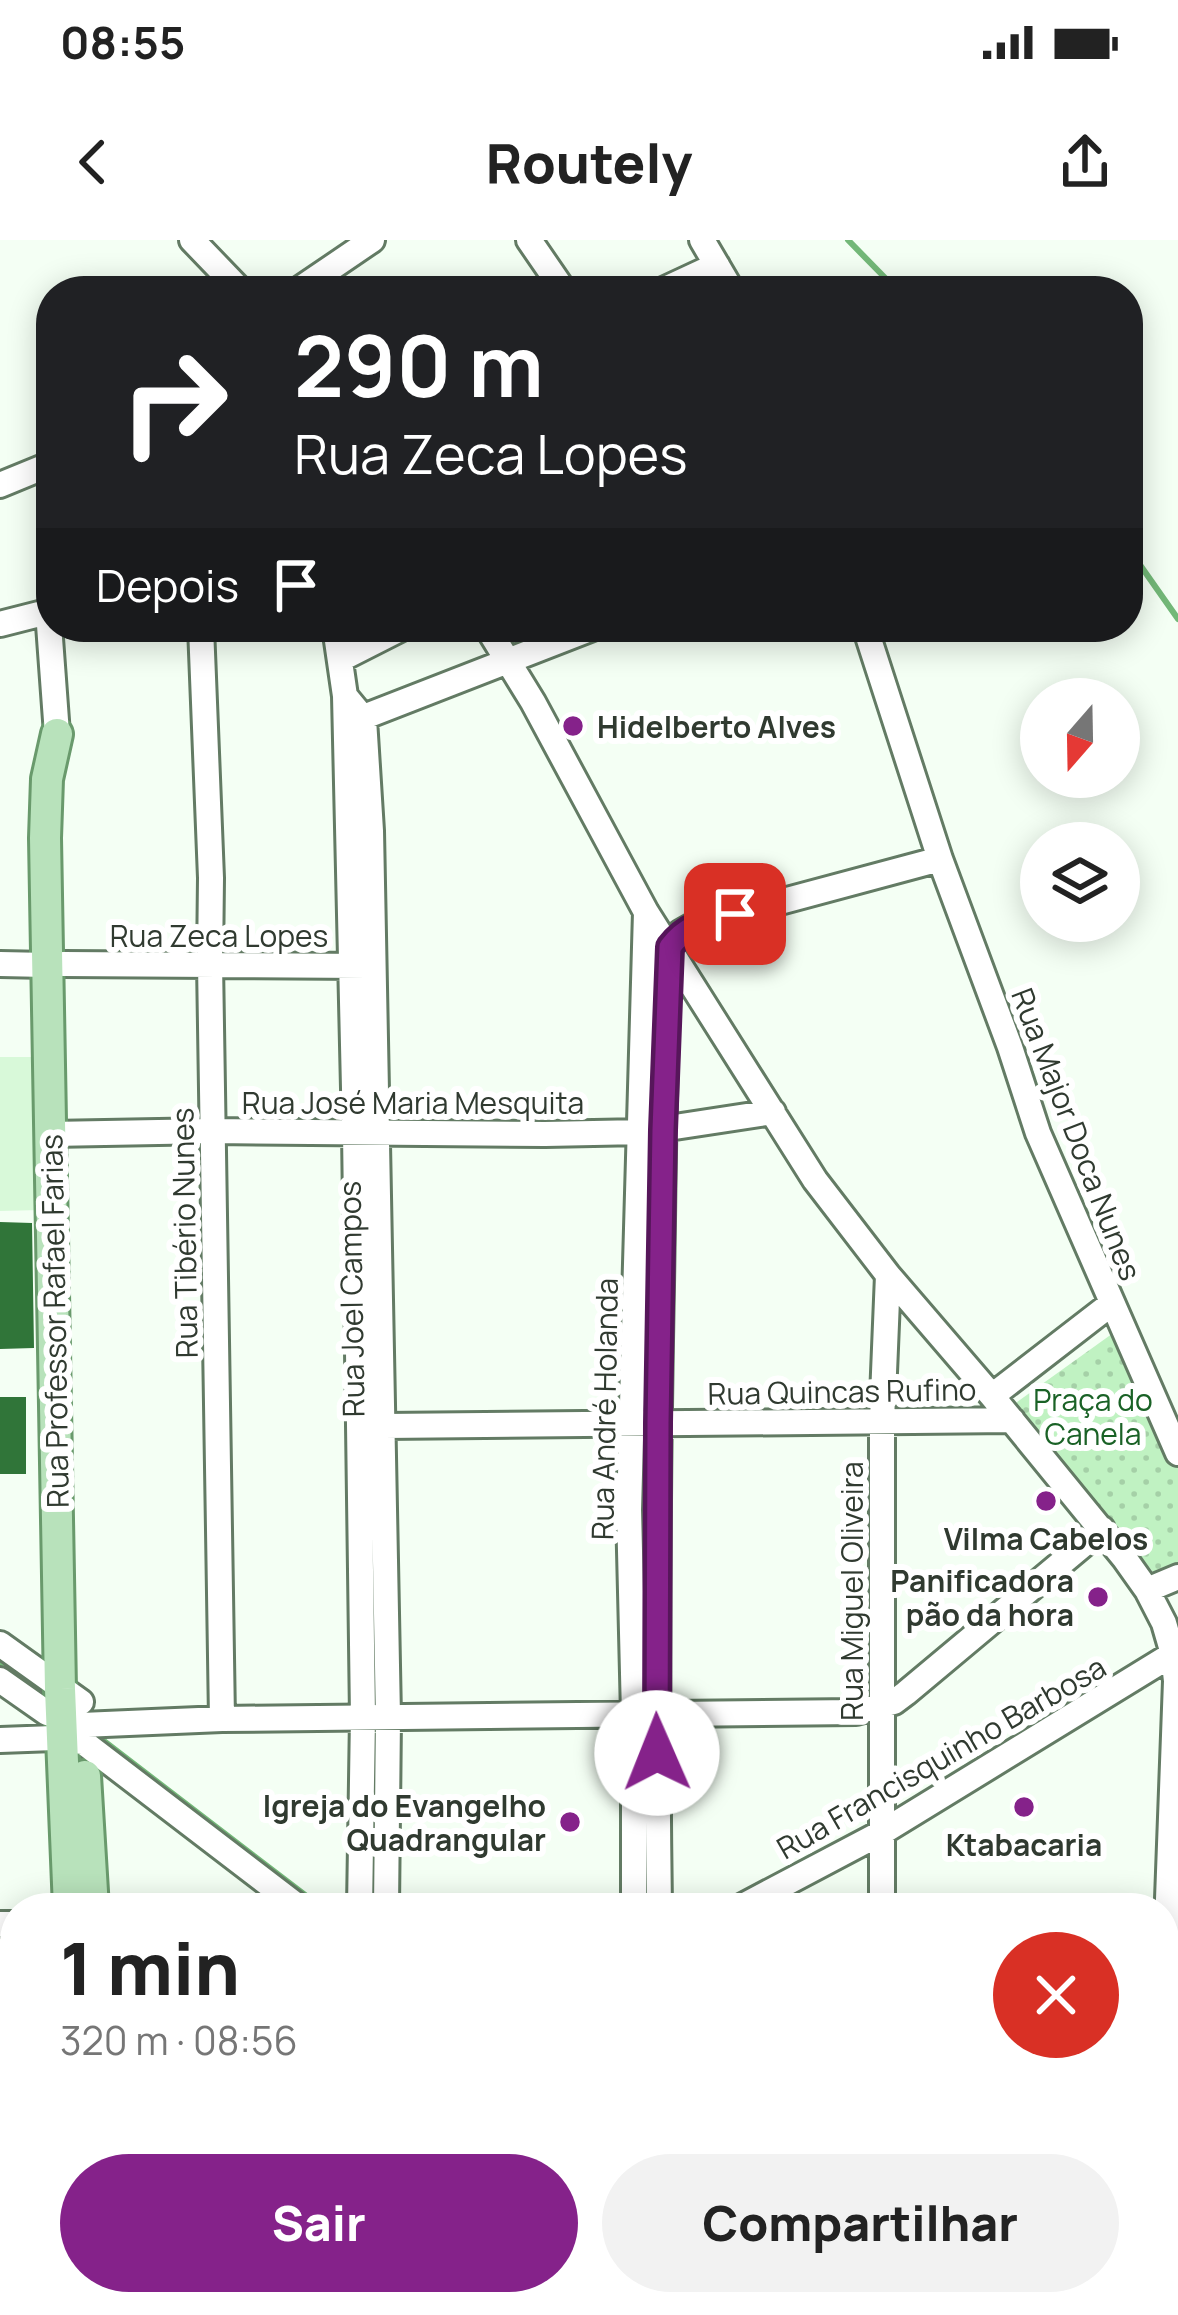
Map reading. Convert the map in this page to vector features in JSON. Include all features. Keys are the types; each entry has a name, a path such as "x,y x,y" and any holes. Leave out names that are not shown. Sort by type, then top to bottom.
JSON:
{"main road":[{"name":"Rua Professor Rafael Farias","path":"57,734 63,782 56,965 72,1719 69,1893"},
{"name":"Rua Professor Rafael Farias","path":"72,1719 91,1893"}],"street":[{"path":"192,240 227,276"},
{"path":"319,276 372,240"},
{"path":"529,240 554,276"},
{"path":"702,240 723,276"},
{"path":"693,276 717,265"},
{"path":"0,485 36,470"},
{"path":"0,624 36,614"},
{"name":"Rua Professor Rafael Farias","path":"51,642 57,734"},
{"name":"Rua Tibério Nunes","path":"202,642 211,878 222,1719"},
{"path":"337,642 355,721 555,642"},
{"path":"340,658 373,642"},
{"path":"496,642 646,912 815,1180 1147,1590 1164,1623 1176,1681 1168,1893"},
{"name":"Rua Major Doca Nunes","path":"870,642 940,859 1038,1133 1178,1453"},
{"name":"Rua Joel Campos","path":"355,721 376,1717 385,1893"},
{"path":"670,947 694,925 940,859"},
{"name":"Rua André Holanda","path":"635,1893 658,1423 646,912"},
{"name":"Rua André Holanda","path":"658,1893 629,1510 652,1131 670,947"},
{"name":"Rua Zeca Lopes","path":"0,964 363,966"},
{"name":"Rua José Maria Mesquita","path":"59,1134 652,1131 773,1112"},
{"name":"Rua Joel Campos","path":"361,1893 376,1717 384,1426 366,1132"},
{"name":"Rua Miguel Oliveira","path":"882,1893 882,1421 888,1275"},
{"path":"992,1396 1111,1304"},
{"name":"Rua Quincas Rufino","path":"384,1426 1012,1420"},
{"path":"0,1740 72,1719 831,1714 880,1706 906,1693 1102,1529"},
{"path":"1147,1590 1178,1577"},
{"path":"0,1644 72,1719 282,1893"},
{"name":"Rua Francisquinho Barbosa","path":"767,1893 881,1833 1173,1654"},
{"path":"0,1680 33,1705 72,1719"}],"shaded area":[{"path":"0,1057 35,1057 40,1210 0,1211"}],"green space":[{"name":"Praça do Canela","path":"1116,1331 1178,1467 1178,1565 1154,1573 1013,1405"}],"building":[{"path":"0,1222 32,1223 34,1348 0,1349"},
{"path":"0,1397 26,1397 26,1474 0,1474"}],"waterway":[{"path":"848,240 883,276"},
{"path":"1143,569 1178,619"},
{"path":"0,1662 46,1697"},
{"path":"96,1735 302,1893"}],"place":[{"name":"Hidelberto Alves","path":"573,726"},
{"name":"Vilma Cabelos","path":"1046,1501"},
{"name":"Panificadora pão da hora","path":"1098,1597"},
{"name":"Ktabacaria","path":"1024,1807"},
{"name":"Igreja do Evangelho Quadrangular","path":"570,1822"}],"route":[{"path":"657,1753 658,1423 670,947 694,925 735,914"}]}
